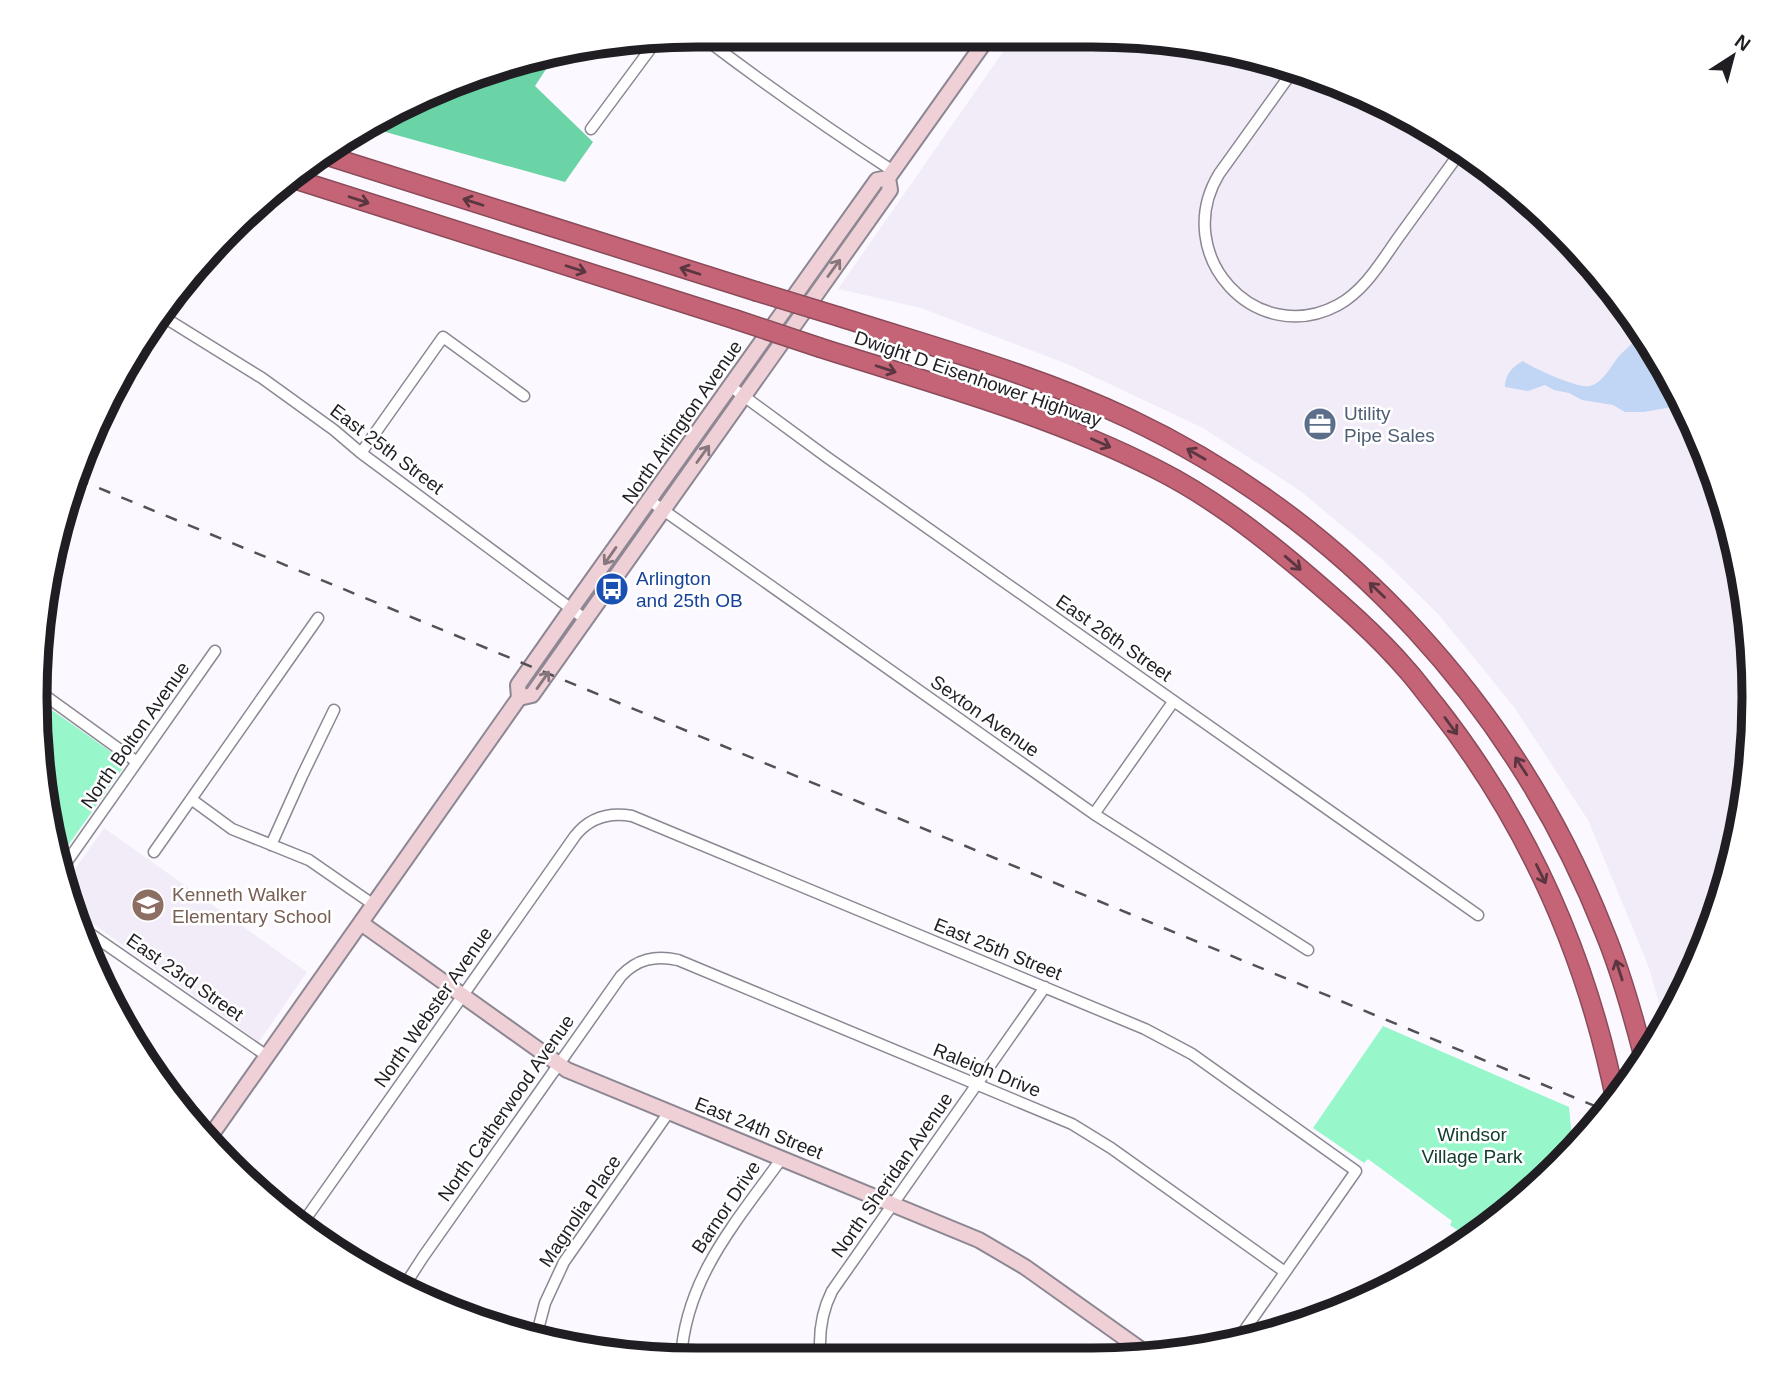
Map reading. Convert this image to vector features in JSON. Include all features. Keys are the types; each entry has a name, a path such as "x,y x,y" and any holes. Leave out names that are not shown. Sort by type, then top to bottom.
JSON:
{"highway":[{"name":"Dwight D Eisenhower Highway","path":"335,158 1042,382 1128,418 1181,445 1242,482 1286,513 1349,564 1394,607 1450,668 1491,721 1523,769 1566,845 1594,905 1619,971 1641,1046"},
{"name":"Dwight D Eisenhower Highway","path":"302,182 1023,412 1098,441 1159,470 1216,505 1268,542 1359,621 1407,670 1483,770 1535,860 1565,928 1586,983 1612,1086"}],"main road":[{"name":"North Arlington Avenue","path":"214,1131 519,698 518,685 877,180 891,174 981,47"},
{"name":"North Arlington Avenue","path":"519,698 532,695 890,190 891,174"},
{"name":"East 24th Street","path":"361,923 567,1070 979,1240 1008,1256 1136,1346"}],"street":[{"path":"716,47 891,174"},
{"path":"591,129 650,50"},
{"path":"1288,78 1219,174 1209,193 1205,211 1205,236 1212,261 1225,282 1247,301 1269,312 1293,316 1321,312 1347,300 1368,280 1455,159"},
{"name":"East 25th Street","path":"169,320 262,378 585,619"},
{"path":"361,453 443,337 524,396"},
{"name":"East 26th Street","path":"730,386 1478,915"},
{"name":"Sexton Avenue","path":"649,500 1094,814 1308,950"},
{"path":"154,852 318,618"},
{"name":"North Bolton Avenue","path":"68,860 215,651"},
{"path":"47,697 137,762"},
{"path":"1094,814 1174,702"},
{"path":"271,845 334,710"},
{"path":"191,799 232,829 316,864 374,905"},
{"name":"East 25th Street","path":"600,817 618,814 632,816 1134,1024 1185,1050 1356,1171 1285,1272"},
{"name":"North Webster Avenue","path":"307,1217 575,836 583,827 600,817"},
{"name":"East 23rd Street","path":"93,936 267,1056"},
{"name":"Raleigh Drive","path":"647,959 662,957 677,960 1056,1117 1094,1137 1285,1272"},
{"name":"North Catherwood Avenue","path":"409,1280 621,976 630,967 647,959"},
{"name":"North Sheridan Avenue","path":"821,1348 820,1331 824,1310 837,1283 1045,987"},
{"name":"Magnolia Place","path":"538,1328 542,1311 564,1262 669,1112"},
{"name":"Barnor Drive","path":"682,1347 690,1310 705,1269 782,1158"},
{"path":"1244,1329 1285,1272"}],"shaded area":[{"path":"1006,47 1134,49 1176,53 1260,69 1340,97 1417,134 1453,157 1520,209 1580,269 1632,336 1655,372 1675,410 1707,488 1729,571 1736,613 1742,698 1736,782 1720,866 1707,907 1661,1011 1648,965 1588,820 1514,707 1439,615 1382,559 1299,490 1203,428 1067,364 921,308 838,289"},
{"path":"104,828 307,972 259,1042 87,919 72,874"}],"green space":[{"path":"549,65 535,86 593,142 565,182 379,130 449,97 488,82"},
{"path":"47,707 124,761 123,768 65,849 53,782"},
{"name":"Windsor Village Park","path":"1383,1026 1569,1107 1572,1135 1520,1186 1461,1232 1450,1225 1452,1221 1368,1159 1364,1163 1313,1128"}],"water":[{"path":"1634,342 1655,372 1673,407 1625,412 1613,405 1582,400 1545,385 1528,391 1505,387 1510,371 1523,361 1567,381 1584,386 1596,384"}],"railway":[{"path":"84,482 1596,1106"}],"place":[{"name":"Utility Pipe Sales","path":"1320,424"},
{"name":"Arlington and 25th OB","path":"612,589"},
{"name":"Kenneth Walker Elementary School","path":"148,905"}]}
